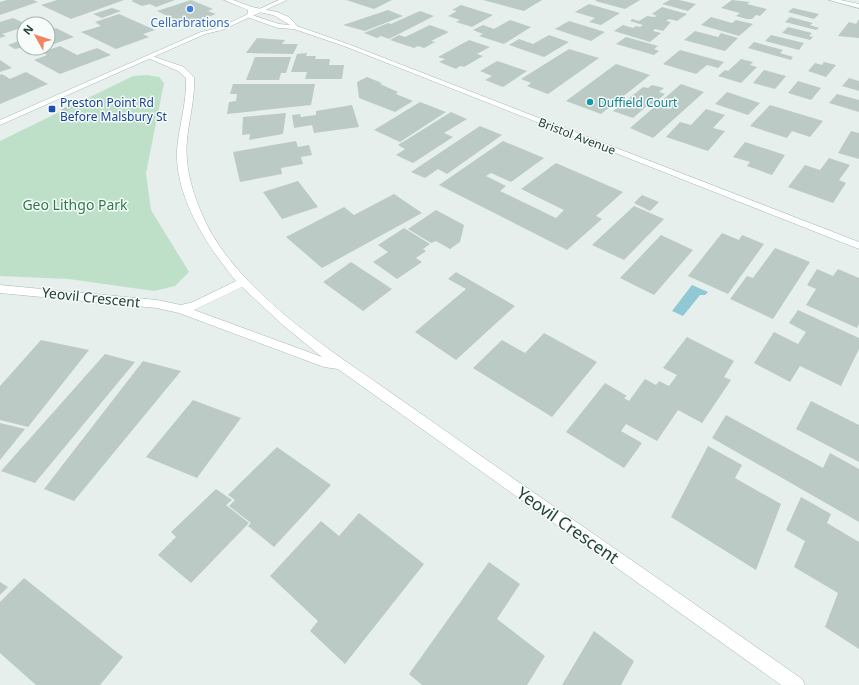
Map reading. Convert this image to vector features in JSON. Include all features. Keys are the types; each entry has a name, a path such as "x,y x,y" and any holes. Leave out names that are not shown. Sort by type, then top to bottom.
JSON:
{"street":[{"name":"Bristol Avenue","path":"227,0 240,5 250,12 278,26 295,27 353,48 859,246"},
{"path":"0,123 203,33 212,26 250,12 270,0"},
{"path":"250,12 263,10 284,0"},
{"path":"832,0 859,6"},
{"name":"Bristol Avenue","path":"263,10 290,20 295,27"},
{"name":"Yeovil Crescent","path":"150,57 181,69 190,77 182,152 189,195 202,226 224,260 243,282 278,315 340,364 796,685"},
{"name":"Yeovil Crescent","path":"181,309 196,305 243,282"},
{"name":"Yeovil Crescent","path":"0,289 157,304 181,309 328,364 340,364"}],"green space":[{"name":"Geo Lithgo Park","path":"147,75 159,77 164,83 146,173 151,210 189,272 175,286 154,291 69,279 0,276 0,141 133,76"}],"water":[{"path":"692,285 708,292 705,295 700,295 683,316 672,311"}],"building":[{"path":"7,0 33,0 38,2 0,15 0,2"},
{"path":"57,0 124,0 71,19 41,5"},
{"path":"175,0 156,7 150,4 142,6 131,1"},
{"path":"191,0 213,9 208,11 216,14 186,25 157,11"},
{"path":"346,0 392,0 374,9"},
{"path":"483,0 542,0 524,11"},
{"path":"640,0 625,9 595,1"},
{"path":"670,0 679,0 696,4 688,11 662,4"},
{"path":"732,0 750,2 747,4 767,9 760,16 756,15 752,19 747,19 736,16 740,13 721,8"},
{"path":"589,4 620,13 601,25 589,22 595,18 575,12"},
{"path":"461,5 493,15 472,27 456,22 460,20 448,16 457,11 452,10"},
{"path":"662,7 687,14 677,21 669,19 666,21 671,22 663,31 655,29 653,31 661,33 650,42 614,31 623,25 633,28 636,26 640,27 643,25 630,21 632,19 639,21 647,16 657,16 652,14"},
{"path":"112,8 121,11 102,18 93,14"},
{"path":"793,8 819,14 814,19 788,12"},
{"path":"388,10 403,16 365,31 343,25"},
{"path":"420,11 434,16 389,39 381,36 377,38 364,33 388,23 391,24"},
{"path":"119,14 155,30 143,34 149,37 116,49 81,32 101,26 95,22"},
{"path":"711,17 732,23 736,20 753,24 739,36 701,25"},
{"path":"790,17 813,23 810,25 819,28 816,30 785,22"},
{"path":"13,18 16,19 16,30 2,34 6,36 0,38 0,22"},
{"path":"859,19 859,38 838,36 849,22 856,24"},
{"path":"510,20 531,27 504,44 479,36 483,34 473,30 483,25 494,29"},
{"path":"569,21 605,32 591,41 555,29"},
{"path":"430,25 449,32 431,41 435,42 424,48 418,46 414,48 390,40 399,35 405,37"},
{"path":"788,27 812,33 809,36 813,37 810,40 782,33"},
{"path":"56,28 74,37 56,43"},
{"path":"695,31 718,37 721,33 738,38 725,51 684,40"},
{"path":"549,35 569,42 544,57 509,45 519,39 533,44"},
{"path":"771,35 804,43 799,50 765,41"},
{"path":"626,37 658,46 654,49 659,51 654,55 616,44"},
{"path":"257,38 285,40 282,44 298,44 293,54 246,53"},
{"path":"469,40 490,47 477,54 483,56 464,67 460,66 456,69 439,62 445,59 438,57"},
{"path":"16,42 16,49 15,49 8,45"},
{"path":"754,42 783,50 780,53 793,57 791,60 748,48"},
{"path":"60,46 77,55 97,48 111,55 60,74 34,60 44,56 56,56 56,47"},
{"path":"569,49 599,58 548,94 527,86 531,83 521,79"},
{"path":"680,50 724,62 718,68 707,65 696,74 663,64"},
{"path":"307,53 306,56 316,56 315,59 330,59 329,65 344,65 342,79 305,79 307,72 291,72 297,54"},
{"path":"255,57 291,57 286,73 281,73 279,80 246,80"},
{"path":"741,59 753,62 750,65 757,67 741,83 718,76 725,70 728,71"},
{"path":"0,60 12,68 0,72"},
{"path":"497,61 527,71 503,87 485,80 492,76 480,71"},
{"path":"824,62 836,65 826,77 808,71 815,63 822,65"},
{"path":"616,64 650,75 601,114 566,101"},
{"path":"764,70 786,76 775,89 753,83"},
{"path":"26,72 48,84 0,104 0,75 2,74 10,79"},
{"path":"367,77 398,92 396,94 413,101 395,112 359,98 357,82"},
{"path":"849,78 859,81 859,91 842,86"},
{"path":"798,81 821,88 811,100 788,93"},
{"path":"233,84 315,84 311,105 227,114 229,102 236,101 237,94 230,94"},
{"path":"681,84 704,92 653,138 630,128"},
{"path":"652,85 664,88 659,92 665,94 652,105 649,104 633,118 613,111 643,87 648,88"},
{"path":"727,92 760,103 748,115 715,104"},
{"path":"837,94 859,100 859,112 829,103"},
{"path":"420,102 446,112 400,142 374,130"},
{"path":"71,105 75,107 64,112 60,110"},
{"path":"352,105 359,127 314,133 312,125 294,128 292,115 300,114 301,117 316,115 316,111"},
{"path":"770,105 823,121 810,137 792,131 787,138 750,126"},
{"path":"706,109 725,115 713,128 725,131 708,151 666,137 680,122 691,125"},
{"path":"451,112 467,119 444,133 453,137 413,163 396,155 405,149 398,145"},
{"path":"286,113 283,134 249,140 250,134 242,135 243,117"},
{"path":"480,126 502,135 447,174 438,169 425,178 411,172"},
{"path":"851,131 859,133 859,159 838,153"},
{"path":"296,141 298,147 309,145 312,155 301,157 303,164 281,168 282,174 240,182 233,152"},
{"path":"503,141 544,158 511,182 491,173 486,176 506,186 500,191 556,218 564,210 521,189 556,163 623,192 596,216 602,219 567,250 439,185"},
{"path":"745,142 785,155 772,175 747,166 750,162 733,157"},
{"path":"829,158 850,165 839,180 846,183 833,203 788,187 805,165 820,170"},
{"path":"298,181 318,207 282,219 263,192"},
{"path":"394,194 422,213 322,268 286,237 344,207 354,215"},
{"path":"642,195 659,202 650,211 634,203"},
{"path":"634,206 664,219 624,260 592,245"},
{"path":"436,210 464,225 460,242 450,249 436,241 431,243 408,229"},
{"path":"404,228 430,244 423,249 426,251 416,258 422,262 397,279 373,262 388,252 378,245"},
{"path":"722,233 739,240 742,235 764,244 728,294 688,276"},
{"path":"661,235 693,250 654,295 620,278"},
{"path":"775,248 810,262 773,319 730,299 747,276 753,278"},
{"path":"351,262 392,289 363,311 323,282"},
{"path":"817,269 833,276 838,269 859,278 859,324 857,328 806,305 816,289 807,285"},
{"path":"456,272 515,306 456,360 415,332 466,289 448,279"},
{"path":"798,310 859,338 859,349 841,386 800,366 790,382 754,363 774,332 798,344 806,332 789,323"},
{"path":"544,333 597,362 552,417 473,368 502,340 525,353"},
{"path":"687,337 734,361 724,377 731,380 702,423 678,410 657,441 626,424 621,431 642,443 624,468 566,432 605,383 627,396 624,398 629,401 645,379 656,385 659,381 669,386 677,375 663,368"},
{"path":"41,340 89,350 28,427 0,420 0,386"},
{"path":"105,354 135,362 35,483 1,471"},
{"path":"143,361 181,371 74,501 44,489"},
{"path":"193,400 241,418 197,478 146,457"},
{"path":"811,401 859,425 859,462 796,429"},
{"path":"726,415 823,468 830,453 859,469 859,522 712,438"},
{"path":"0,423 25,429 0,460"},
{"path":"708,446 742,465 735,478 781,504 756,570 671,517"},
{"path":"277,447 331,485 274,547 248,526 251,523 229,506 235,500 228,495"},
{"path":"216,489 232,500 226,505 249,523 191,583 158,555 176,537 171,532"},
{"path":"801,497 831,514 827,523 859,542 859,649 825,627 838,593 794,567 805,541 786,530"},
{"path":"359,513 424,564 345,664 310,631 318,621 270,576 321,521 339,536"},
{"path":"489,562 520,584 497,619 545,656 527,685 422,685 409,674"},
{"path":"24,578 123,657 100,685 36,685 0,653 0,602"},
{"path":"0,582 8,587 0,595"},
{"path":"594,631 634,661 621,685 562,685"}],"place":[{"name":"Cellarbrations","path":"190,9"},
{"name":"Duffield Court","path":"590,102"},
{"name":"Preston Point Rd Before Malsbury St","path":"52,109"}]}
